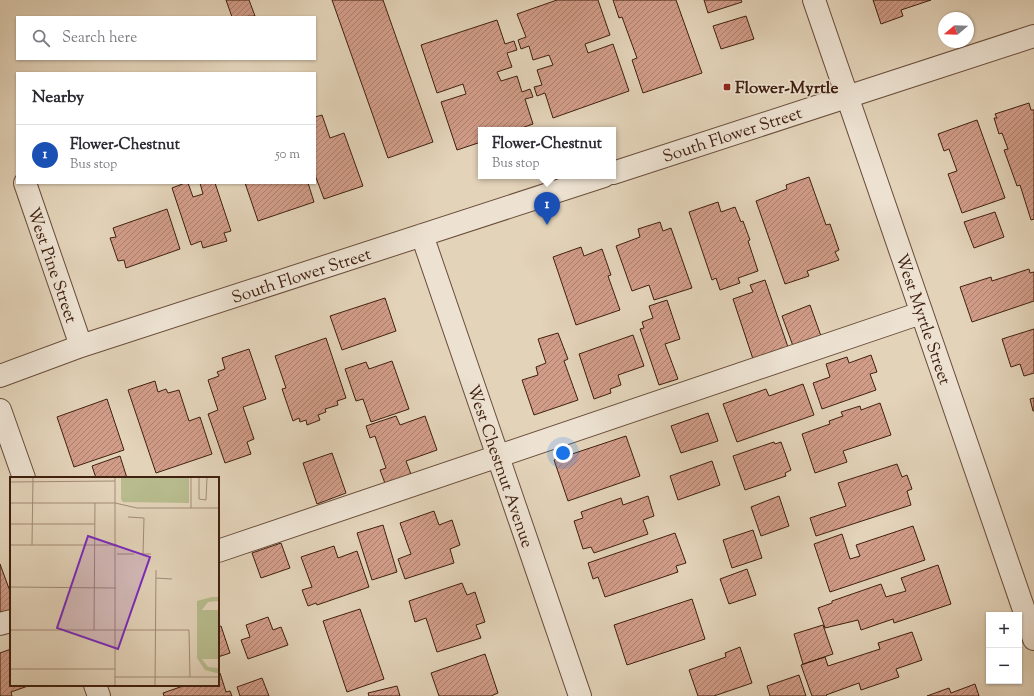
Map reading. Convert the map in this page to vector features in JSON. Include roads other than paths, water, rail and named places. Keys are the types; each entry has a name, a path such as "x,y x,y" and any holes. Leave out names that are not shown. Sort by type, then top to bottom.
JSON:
{"street":[{"name":"West Myrtle Street","path":"814,0 1034,639"},
{"name":"South Flower Street","path":"616,172 1034,36"},
{"name":"South Flower Street","path":"0,376 81,346 595,179"},
{"name":"West Pine Street","path":"25,184 81,346"},
{"name":"West Chestnut Avenue","path":"422,235 580,696"},
{"path":"219,550 922,313"},
{"path":"0,410 24,477"},
{"path":"0,624 10,620"},
{"path":"95,686 99,696"}],"place":[{"name":"Flower-Myrtle","path":"727,87"},
{"name":"Flower-Chestnut","path":"547,225"}]}
